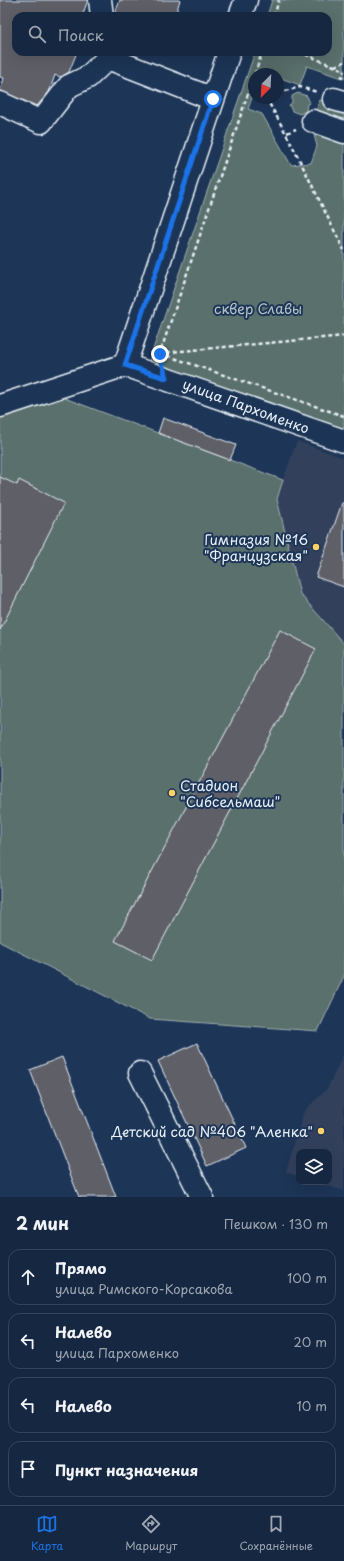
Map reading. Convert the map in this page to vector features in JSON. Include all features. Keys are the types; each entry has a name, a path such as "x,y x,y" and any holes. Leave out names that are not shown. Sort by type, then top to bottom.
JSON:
{"street":[{"path":"100,0 102,12"},
{"path":"242,12 246,0"},
{"path":"0,103 41,122 69,86 88,77 106,56"},
{"path":"109,56 213,99"},
{"path":"0,406 125,365 227,56"},
{"path":"313,121 344,132"},
{"name":"улица Пархоменко","path":"125,365 344,441"},
{"path":"140,1073 202,1197"}],"path":[{"path":"275,12 279,0"},
{"path":"257,68 261,56"},
{"path":"309,56 344,70"},
{"path":"335,66 344,62"},
{"path":"284,91 300,86 339,100"},
{"path":"166,378 160,354 248,94"},
{"path":"270,104 287,133 300,164 344,250"},
{"path":"160,354 344,336"},
{"path":"160,354 344,416"}],"shaded area":[{"name":"Гимназия №16 \"Французская\"","path":"297,441 344,458 344,644 300,594 276,499"},
{"name":"Детский сад №406 \"Аленка\"","path":"344,1053 344,1191 325,1185 332,1185 332,1149 296,1149 296,1176 286,1172 304,1111 327,1089"}],"green space":[{"name":"сквер Славы","path":"272,0 344,0 344,79 307,66 300,85 284,79 284,68 250,68 254,56 332,56 332,12 268,12"},
{"name":"сквер Славы","path":"248,72 248,104 250,104 248,109 262,114 291,165 311,163 317,146 311,124 320,100 340,108 344,97 344,431 149,361"},
{"path":"298,93 307,96 310,103 307,104 306,111 300,114 292,111 289,105 292,103 292,96"},
{"name":"Стадион \"Сибсельмаш\"","path":"43,390 283,480 277,499 300,594 344,644 344,976 318,1031 150,1019 0,942 0,408"}],"building":[{"path":"0,0 88,0 84,12 12,12 12,56 75,56 69,72 61,77 55,75 49,92 37,106 0,91 4,78 0,77"},
{"path":"120,0 180,0 176,12 116,12"},
{"path":"163,418 236,445 230,460 158,433"},
{"path":"0,477 17,485 19,480 64,503 0,630"},
{"path":"342,503 344,503 344,587 316,577"},
{"path":"280,630 316,649 152,960 115,941"},
{"path":"197,1043 246,1148 207,1166 158,1061"},
{"path":"62,1057 116,1197 79,1197 30,1070"}],"place":[{"name":"Гимназия №16 \"Французская\"","path":"316,547"},
{"name":"Стадион \"Сибсельмаш\"","path":"172,793"},
{"name":"Детский сад №406 \"Аленка\"","path":"321,1131"}],"route":[{"path":"160,354 166,378 125,365 213,99"}]}
